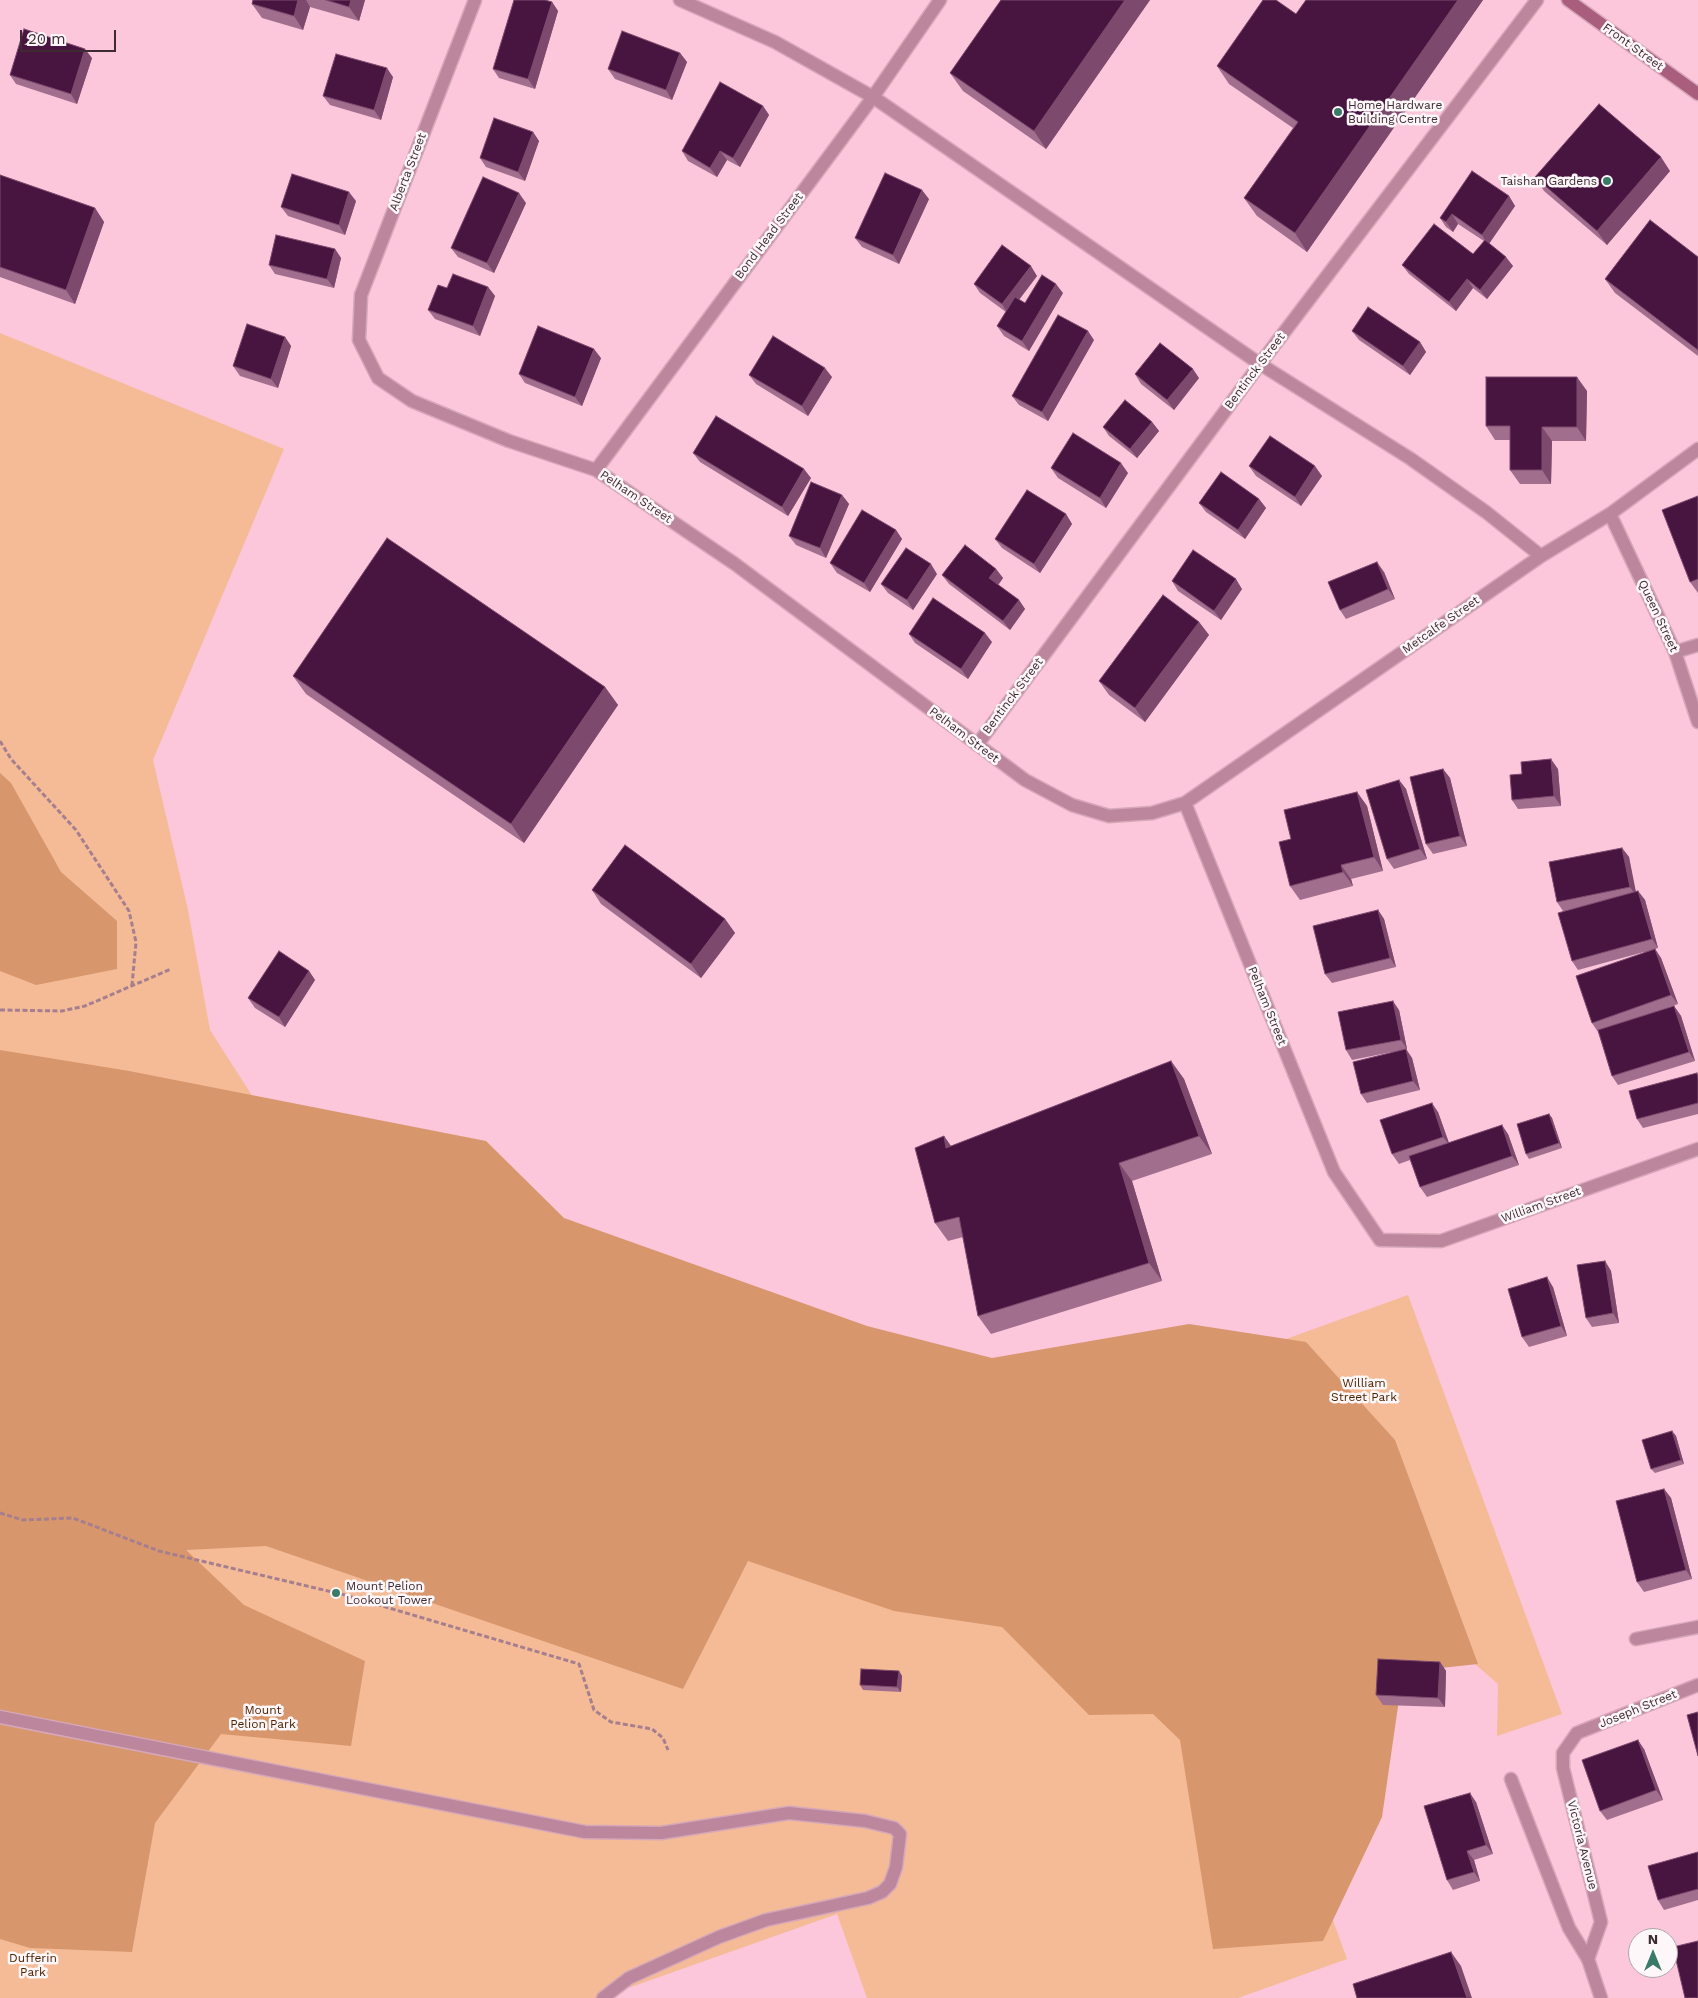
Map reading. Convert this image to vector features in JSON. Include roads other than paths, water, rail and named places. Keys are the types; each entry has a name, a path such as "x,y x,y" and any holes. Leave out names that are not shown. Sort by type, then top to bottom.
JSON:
{"main road":[{"name":"Front Street","path":"1568,0 1698,94"}],"street":[{"name":"Alberta Street","path":"362,347 359,340 361,295 474,0"},
{"path":"680,0 775,42 873,97 1260,364 1410,459 1486,512 1541,556"},
{"name":"Bond Head Street","path":"596,470 873,97 940,0"},
{"name":"Bentinck Street","path":"977,745 1260,364 1537,0"},
{"name":"Pelham Street","path":"362,347 378,378 412,401 509,441 596,470 735,564 1025,780 1072,805 1109,816 1152,813 1185,803 1334,1172 1380,1240"},
{"name":"Metcalfe Street","path":"1185,803 1541,556 1610,514 1698,449"},
{"name":"Queen Street","path":"1610,514 1675,652 1698,722"},
{"path":"1675,652 1698,645"},
{"name":"William Street","path":"1380,1240 1441,1241 1698,1150"},
{"path":"1636,1639 1698,1627"},
{"name":"Joseph Street","path":"1578,1733 1698,1685"},
{"path":"0,1717 585,1832 661,1833 790,1813 865,1821 894,1828 900,1834 896,1867 890,1884 882,1892 868,1898 766,1920 719,1937 630,1978 603,1998"},
{"name":"Victoria Avenue","path":"1578,1733 1563,1753 1563,1768 1601,1922 1588,1959"},
{"path":"1512,1779 1569,1928 1588,1959 1601,1998"}],"place":[{"name":"Home Hardware Building Centre","path":"1338,112"},
{"name":"Taishan Gardens","path":"1607,181"},
{"name":"Mount Pelion Lookout Tower","path":"336,1593"}],"park label":[{"name":"William Street Park","path":"1364,1390"},
{"name":"Mount Pelion Park","path":"263,1717"},
{"name":"Dufferin Park","path":"33,1965"}]}
